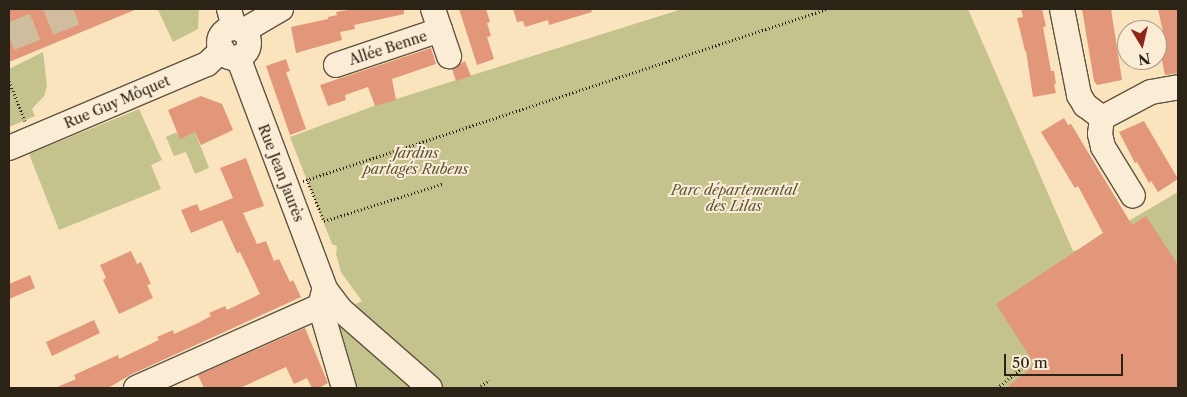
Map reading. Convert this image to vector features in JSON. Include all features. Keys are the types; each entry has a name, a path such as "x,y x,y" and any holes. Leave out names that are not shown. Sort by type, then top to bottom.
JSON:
{"street":[{"path":"230,54 246,52 249,44 236,23 281,9"},
{"path":"1062,9 1079,95 1085,105 1102,118"},
{"name":"Allée Benne","path":"336,65 437,19 449,56"},
{"name":"Rue Guy Môquet","path":"9,148 230,54"},
{"name":"Rue Jean Jaurès","path":"230,54 322,298"},
{"path":"1102,118 1151,92 1178,87"},
{"path":"1102,118 1100,134 1103,147 1133,196"},
{"path":"136,388 322,298"},
{"path":"322,298 344,388"},
{"path":"322,298 341,310 430,388"}],"path":[{"path":"442,184 324,221 306,179 827,9"},
{"path":"9,81 32,137"},
{"path":"997,388 1028,363"},
{"path":"478,388 489,380"}],"green space":[{"path":"199,9 198,29 173,42 158,10"},
{"name":"Parc départemental des Lilas","path":"682,9 968,9 1073,251 1081,249 1178,192 1178,388 349,388 327,319 362,301 341,272 336,254 337,246 332,244 290,137 374,106"},
{"path":"43,52 47,86 44,96 32,109 35,116 9,127 9,69"},
{"path":"139,109 162,160 151,165 161,189 59,230 29,154"},
{"path":"177,132 180,138 195,132 209,168 195,174 186,152 174,156 166,137"}],"building":[{"path":"9,9 137,9 9,62"},
{"path":"354,9 404,9 404,14 354,25 355,29 340,32 342,40 296,53 291,27 328,19 328,17 337,15 336,12"},
{"path":"459,9 486,9 490,22 487,23 491,36 487,37 494,59 477,65"},
{"path":"513,9 591,9 592,12 549,25 548,20 525,27 523,21 517,22"},
{"path":"1021,9 1042,9 1046,26 1043,27 1051,71 1054,71 1056,93 1033,97 1026,51 1017,18 1023,17"},
{"path":"1082,9 1111,9 1117,48 1117,70 1120,70 1122,80 1097,85 1094,81"},
{"path":"1158,9 1178,9 1178,73 1165,75 1164,70 1167,70 1167,20 1160,20"},
{"path":"431,48 436,64 392,79 396,100 375,106 368,87 345,95 346,100 328,106 320,85"},
{"path":"286,59 290,71 286,72 306,129 290,135 266,66"},
{"path":"465,61 471,76 456,81 452,69"},
{"path":"201,96 222,104 233,130 201,145 195,132 180,139 168,110"},
{"path":"1064,118 1068,125 1071,124 1132,225 1146,216 1178,265 1178,388 1006,388 1035,365 996,304 1103,233 1078,186 1075,188 1041,132"},
{"path":"1144,121 1178,179 1158,192 1151,181 1149,183 1137,162 1135,163 1119,132"},
{"path":"246,158 264,206 243,213 257,244 266,241 274,261 279,259 290,282 293,280 301,297 130,375 108,388 55,388 76,379 74,375 118,355 119,359 159,340 157,337 173,330 174,334 198,323 211,316 209,313 225,306 227,310 260,294 240,252 237,253 222,220 191,233 181,210 197,204 200,211 233,198 220,168"},
{"path":"131,251 137,264 141,262 151,284 147,285 153,298 119,314 103,280 106,278 100,265"},
{"path":"30,275 35,288 9,299 9,284"},
{"path":"94,320 100,333 52,356 46,342"},
{"path":"305,328 328,383 319,388 312,388 307,378 294,384 286,367 240,388 204,388 198,375"}],"tunnel":[{"path":"9,37 81,9"}],"park label":[{"name":"Jardins partagés Rubens","path":"416,162"}]}
